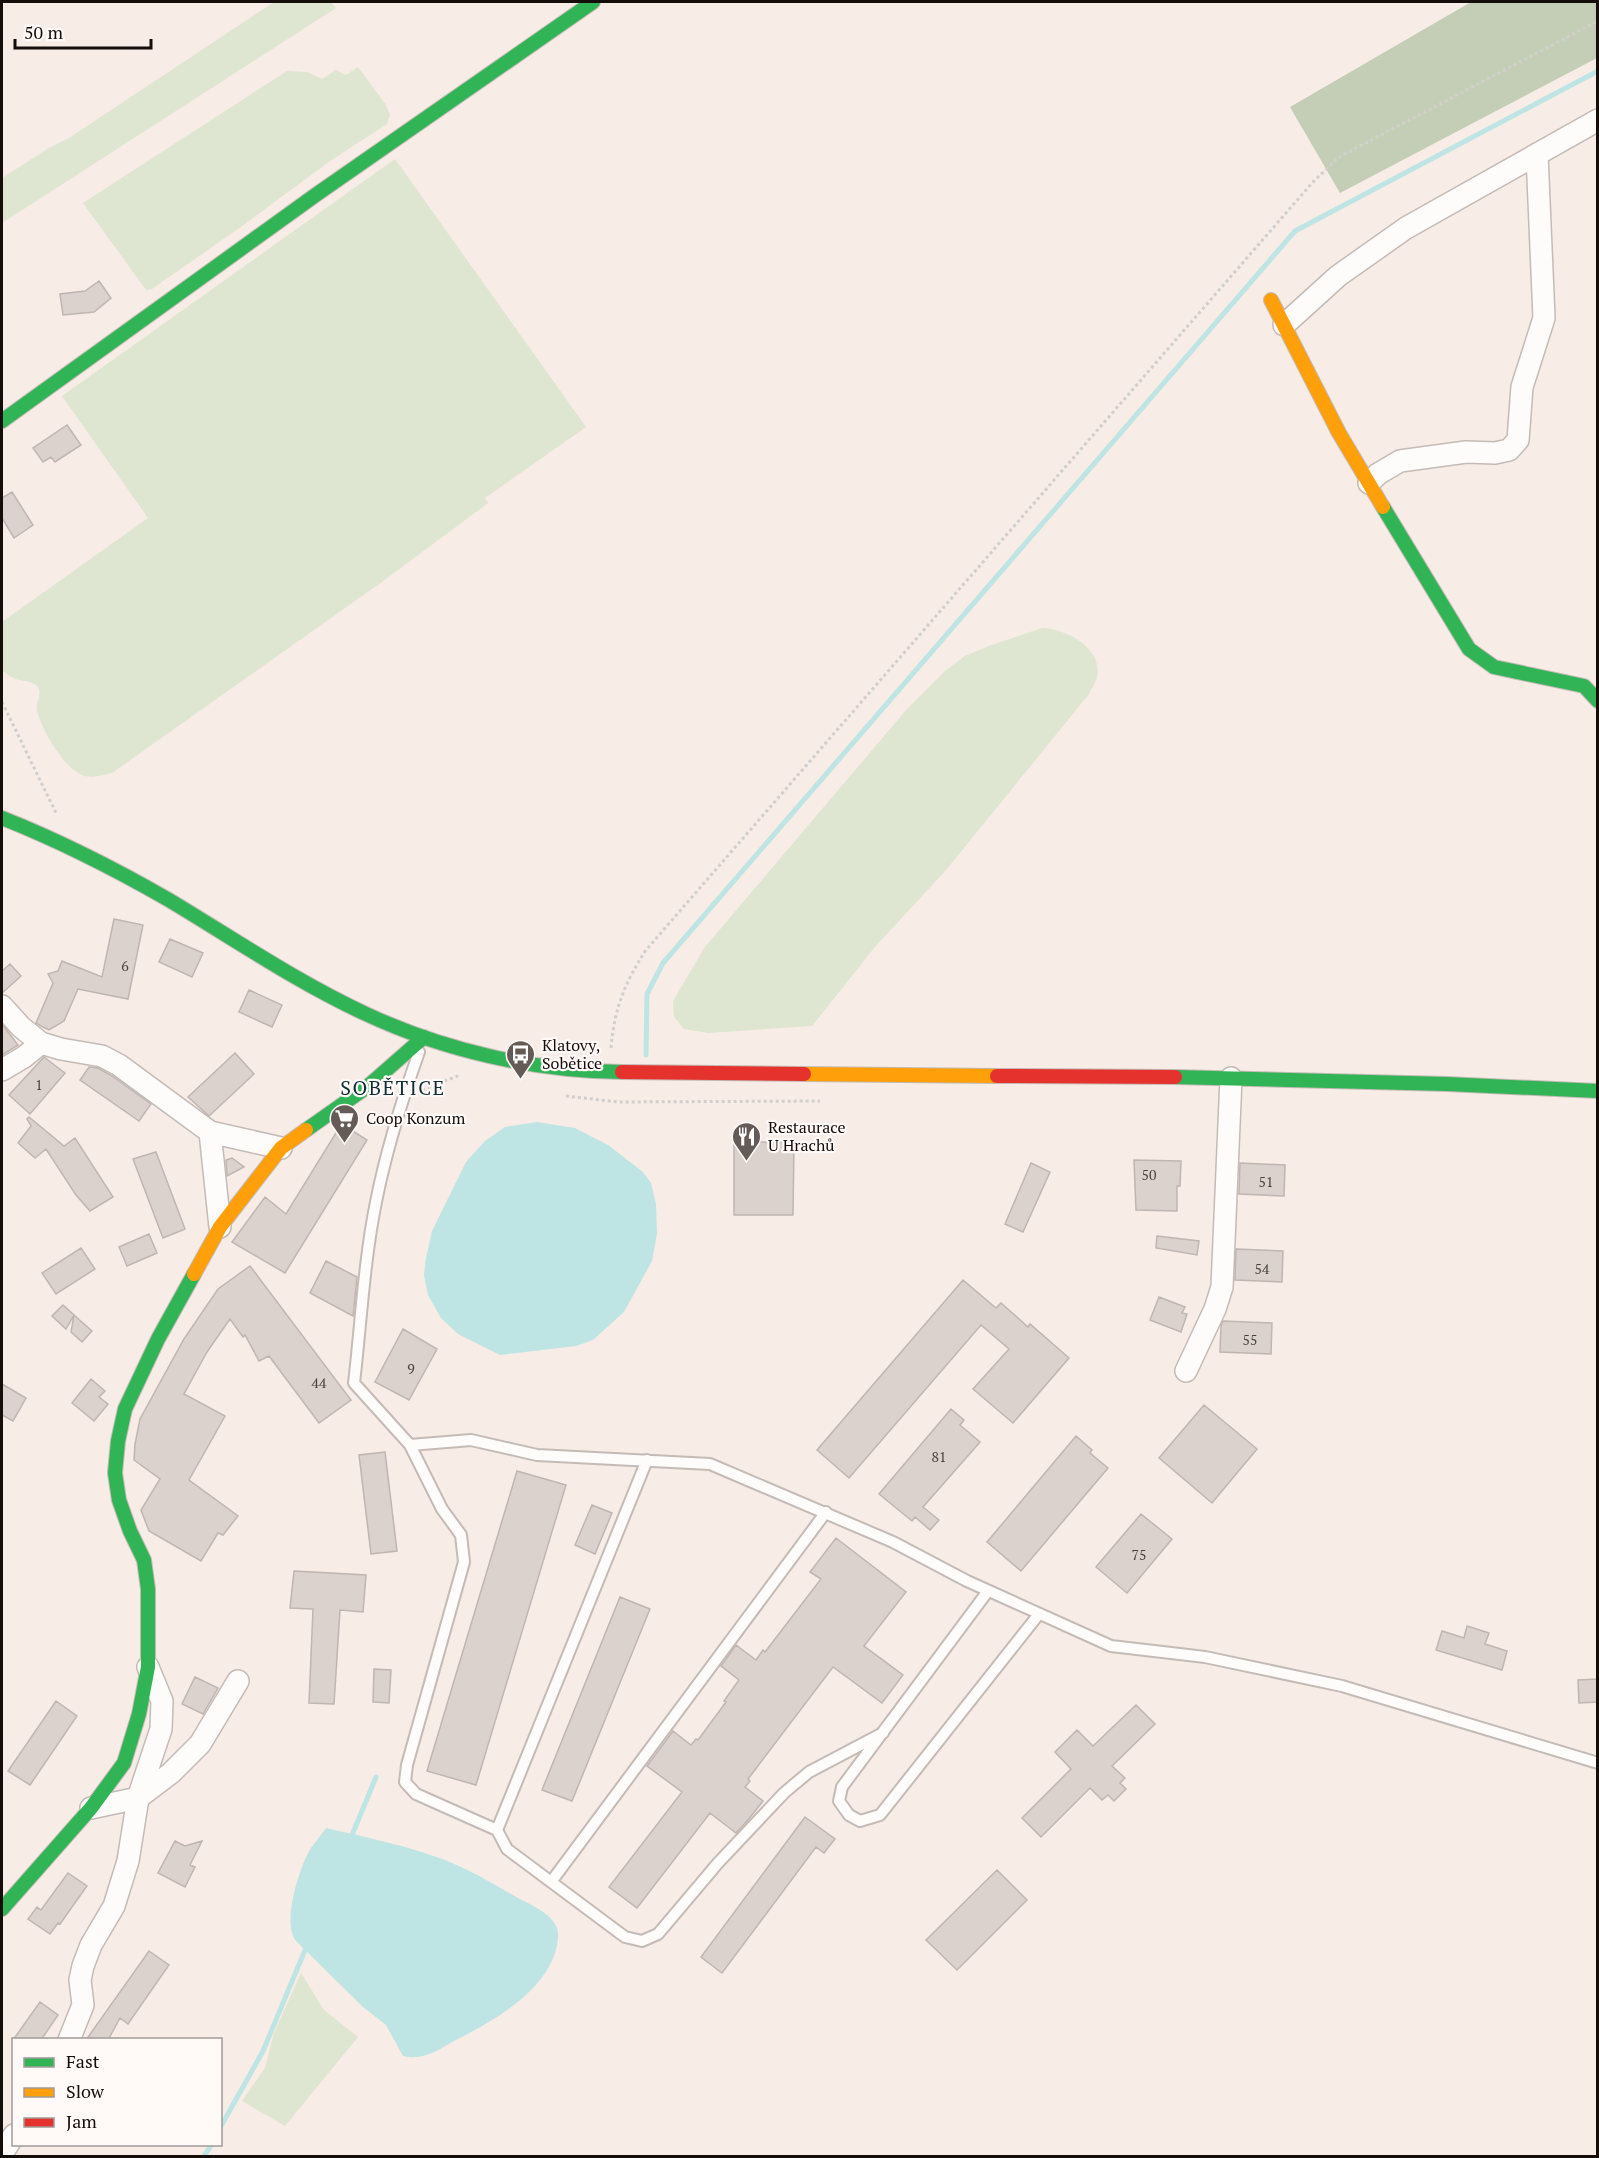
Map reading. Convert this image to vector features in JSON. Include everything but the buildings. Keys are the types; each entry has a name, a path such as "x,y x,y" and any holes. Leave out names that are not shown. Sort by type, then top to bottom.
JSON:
{"street":[{"path":"2,422 317,194 593,2"},
{"path":"1284,325 1338,276 1406,228 1598,120"},
{"path":"1369,483 1378,474 1400,461 1466,452 1496,453 1509,450 1518,440 1522,387 1544,318 1537,154"},
{"path":"1271,300 1339,434 1469,649 1494,667 1584,686 1598,701"},
{"path":"2,818 85,855 141,884 299,980 367,1014 424,1038 534,1065 604,1072 1231,1078 1598,1091"},
{"path":"2,1005 21,1027 41,1043 102,1056 119,1065 210,1132 281,1148"},
{"path":"2,1909 91,1808 124,1763 139,1714 148,1667 148,1590 144,1560 119,1500 115,1473 118,1441 125,1409 158,1340 220,1227 281,1148 367,1087 424,1038"},
{"path":"2,1070 24,1057 41,1043"},
{"path":"1186,1371 1215,1309 1222,1287 1231,1078"},
{"path":"210,1132 220,1227"},
{"path":"70,2038 83,2005 80,1980 83,1966 91,1945 114,1906 128,1861 138,1798 160,1730 162,1701 148,1667"},
{"path":"91,1808 138,1798 171,1773 200,1744 238,1681"},
{"path":"2,2154 12,2138"}],"lane":[{"path":"424,1038 406,1088 376,1200 368,1248 354,1383 410,1445 442,1509 461,1535 464,1562 407,1765 405,1782 416,1794 497,1830 507,1849 626,1937 642,1941 658,1934 718,1863 784,1793 809,1772 883,1733"},
{"path":"410,1445 471,1440 537,1455 710,1464 894,1542 988,1591 1111,1646 1205,1658 1342,1686 1598,1763"},
{"path":"497,1830 647,1460"},
{"path":"551,1882 826,1512"},
{"path":"988,1591 842,1787 839,1801 849,1815 860,1821 880,1815 1039,1614"}],"path":[{"path":"611,1049 618,1007 629,976 646,950 1312,183 1339,157 1598,21"},
{"path":"2,702 57,815"},
{"path":"721,1103 814,1103 822,1101"}],"green space":[{"path":"274,2 331,2 336,8 2,223 2,178 69,138"},
{"path":"1471,2 1597,2 1597,58 1340,193 1290,107"},
{"path":"358,67 386,105 390,115 387,124 330,161 152,289 146,290 83,203 287,71 307,72 322,79 336,70 346,75"},
{"path":"395,159 586,427 485,498 488,503 386,579 112,773 92,777 77,773 62,758 43,728 37,710 38,687 34,683 13,678 2,670 2,622 148,518 62,396"},
{"path":"1042,628 1072,636 1089,649 1097,667 1096,679 1089,694 946,870 874,948 812,1026 708,1033 684,1029 674,1017 673,1001 705,947 907,709 946,670 965,656"},
{"path":"301,1973 324,2010 358,2037 285,2126 242,2101 265,2068 274,2033"}],"water":[{"path":"537,1122 575,1128 608,1145 643,1172 651,1183 656,1204 657,1234 652,1261 624,1312 593,1340 576,1346 500,1355 458,1334 441,1318 428,1295 424,1275 426,1258 432,1231 466,1162 485,1141 505,1127"},
{"path":"326,1828 401,1846 445,1860 540,1910 557,1928 557,1945 552,1962 530,1991 501,2014 430,2054 417,2057 403,2056 386,2025 363,2007 295,1940 292,1932 293,1897 303,1863"}],"waterway":[{"path":"646,1055 647,994 663,963 1295,231 1598,71"},
{"path":"350,1840 376,1777"},
{"path":"222,2124 263,2051 308,1943"},
{"path":"204,2156 211,2146"}],"traffic: fast":[{"path":"2,421 317,194 593,2"},
{"path":"1383,507 1469,649 1494,667 1584,686 1598,701"},
{"path":"2,818 128,877 340,1002 396,1027 427,1039 524,1063 556,1068 622,1072"},
{"path":"306,1130 367,1087 424,1037"},
{"path":"1175,1077 1447,1084 1598,1091"},
{"path":"2,1909 91,1808 124,1763 139,1714 148,1667 148,1589 144,1560 119,1500 115,1473 118,1441 125,1409 158,1339 194,1274"}],"traffic: slow":[{"path":"1271,300 1339,433 1383,507"},
{"path":"804,1074 997,1076"},
{"path":"194,1274 220,1227 281,1148 306,1130"}],"traffic: jam":[{"path":"622,1072 804,1074"},
{"path":"997,1076 1175,1077"}],"place":[{"name":"Klatovy, Sobětice","path":"521,1080"},
{"name":"Coop Konzum","path":"345,1144"},
{"name":"Restaurace U Hrachů","path":"747,1162"}],"district":[{"name":"SOBĚTICE","path":"393,1088"}]}
